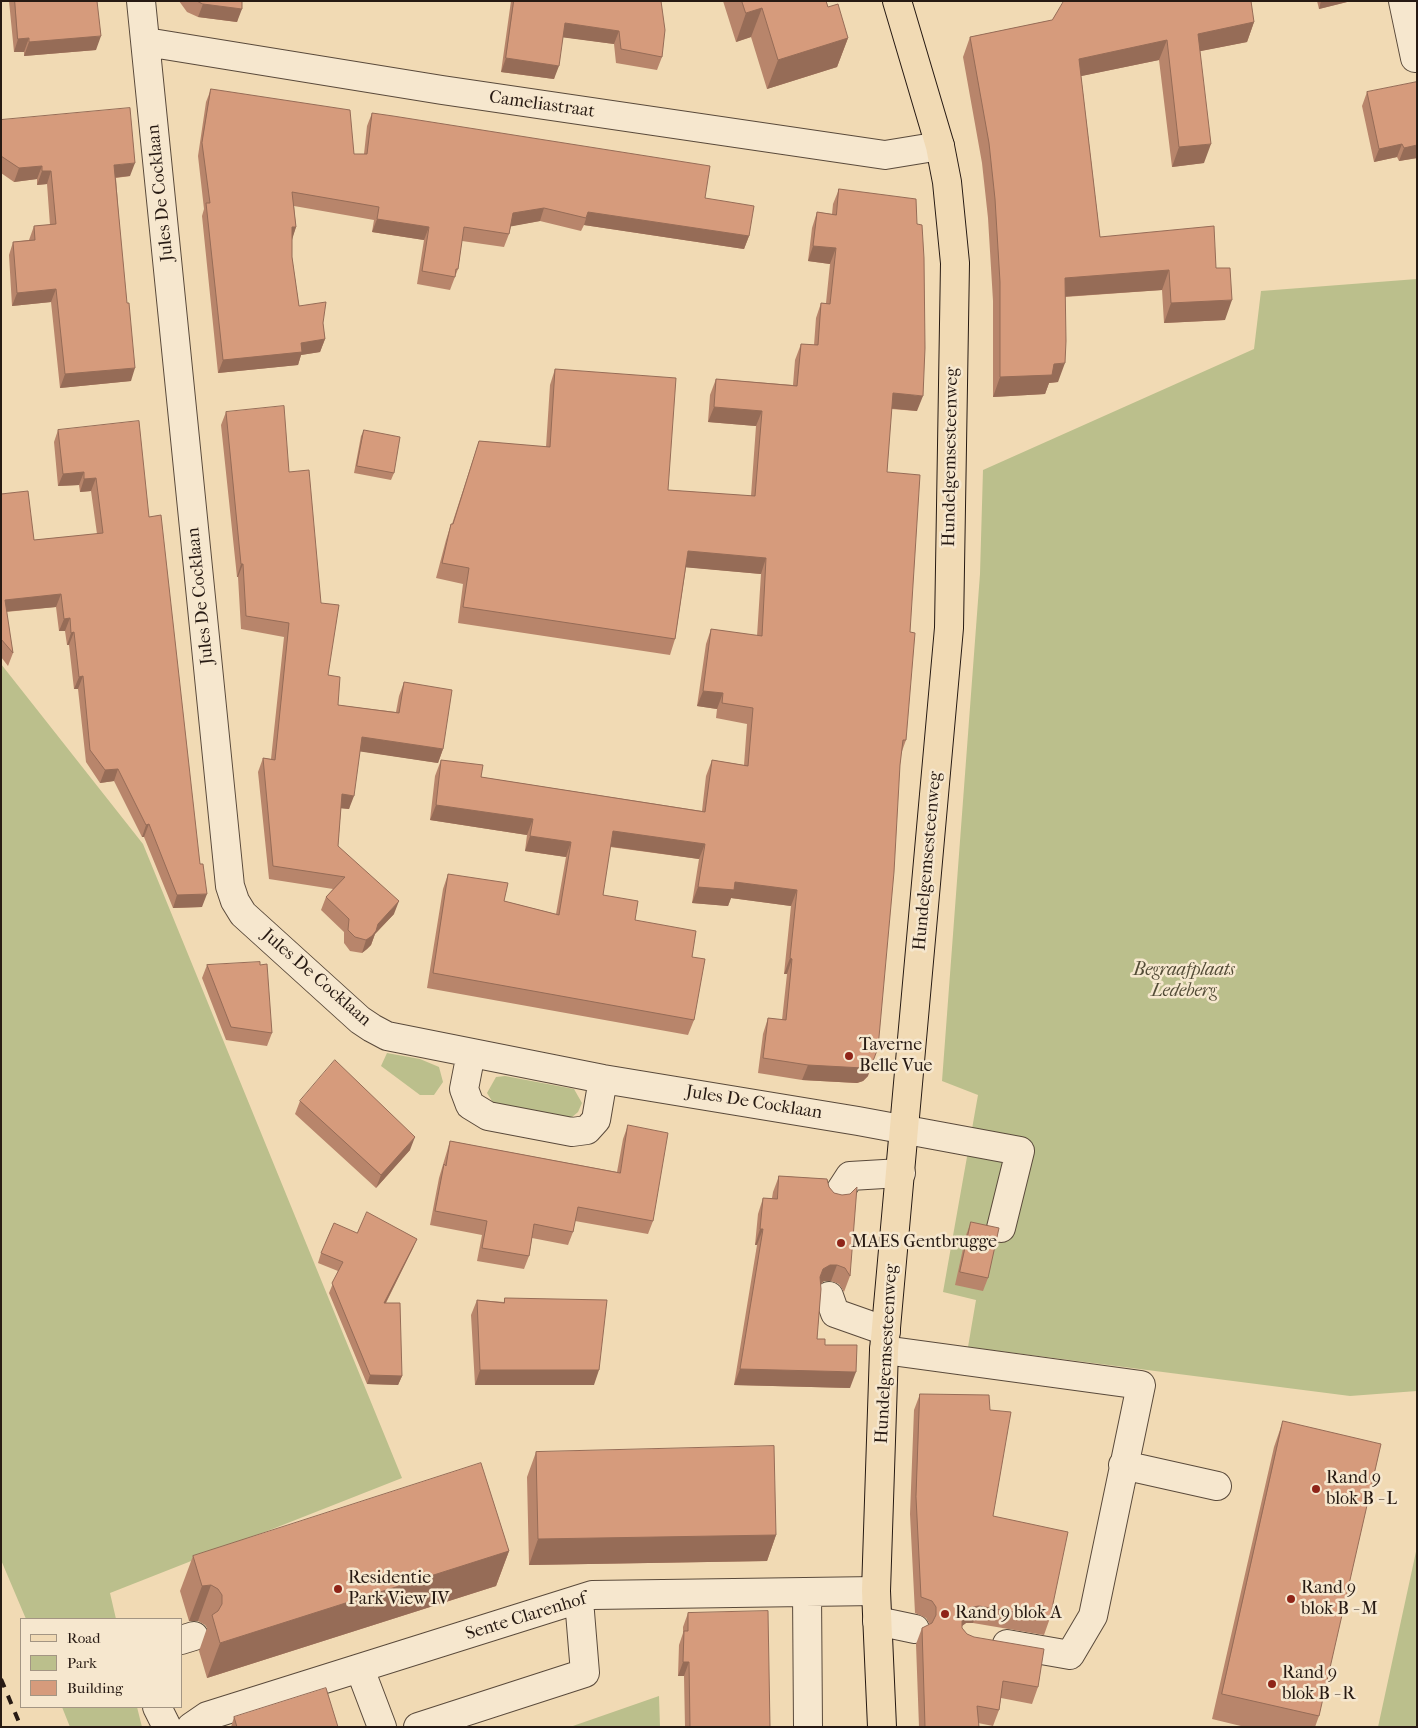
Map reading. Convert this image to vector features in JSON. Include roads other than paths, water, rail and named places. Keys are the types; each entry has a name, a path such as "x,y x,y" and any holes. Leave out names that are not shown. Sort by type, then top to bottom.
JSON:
{"main road":[{"name":"Hundelgemsesteenweg","path":"882,1727 876,1591 885,1340 949,628 955,263 947,182 940,146 897,1"}],"street":[{"name":"Jules De Cocklaan","path":"141,1 230,886 242,914 360,1020 387,1036 603,1079 905,1129 1020,1151 1001,1228"},
{"path":"1403,1 1415,58 1417,57"},
{"name":"Cameliastraat","path":"146,42 442,90 885,155 940,146"},
{"path":"471,1054 464,1090 470,1105 488,1116 516,1122 572,1132 587,1130 596,1120 603,1079"},
{"path":"837,1196 850,1176 901,1173"},
{"path":"829,1296 836,1313 885,1340 1140,1384 1093,1616 1070,1654 980,1640"},
{"path":"1123,1465 1217,1486"},
{"name":"Sente Clarenhof","path":"191,1727 207,1716 592,1595 876,1591"},
{"path":"807,1592 808,1727"},
{"path":"418,1727 585,1674 579,1600"},
{"path":"877,1621 915,1629"},
{"path":"360,1669 382,1727"},
{"path":"158,1708 167,1727"}],"railway":[{"path":"1,1679 21,1727"}],"place":[{"name":"Taverne Belle Vue","path":"849,1056"},
{"name":"MAES Gentbrugge","path":"841,1243"},
{"name":"Rand 9 blok B - L","path":"1316,1489"},
{"name":"Residentie Park View IV","path":"338,1589"},
{"name":"Rand 9 blok B - M","path":"1291,1599"},
{"name":"Rand 9 blok A","path":"945,1614"},
{"name":"Rand 9 blok B - R","path":"1272,1684"}],"park label":[{"name":"Begraafplaats Ledeberg","path":"1184,981"}]}
